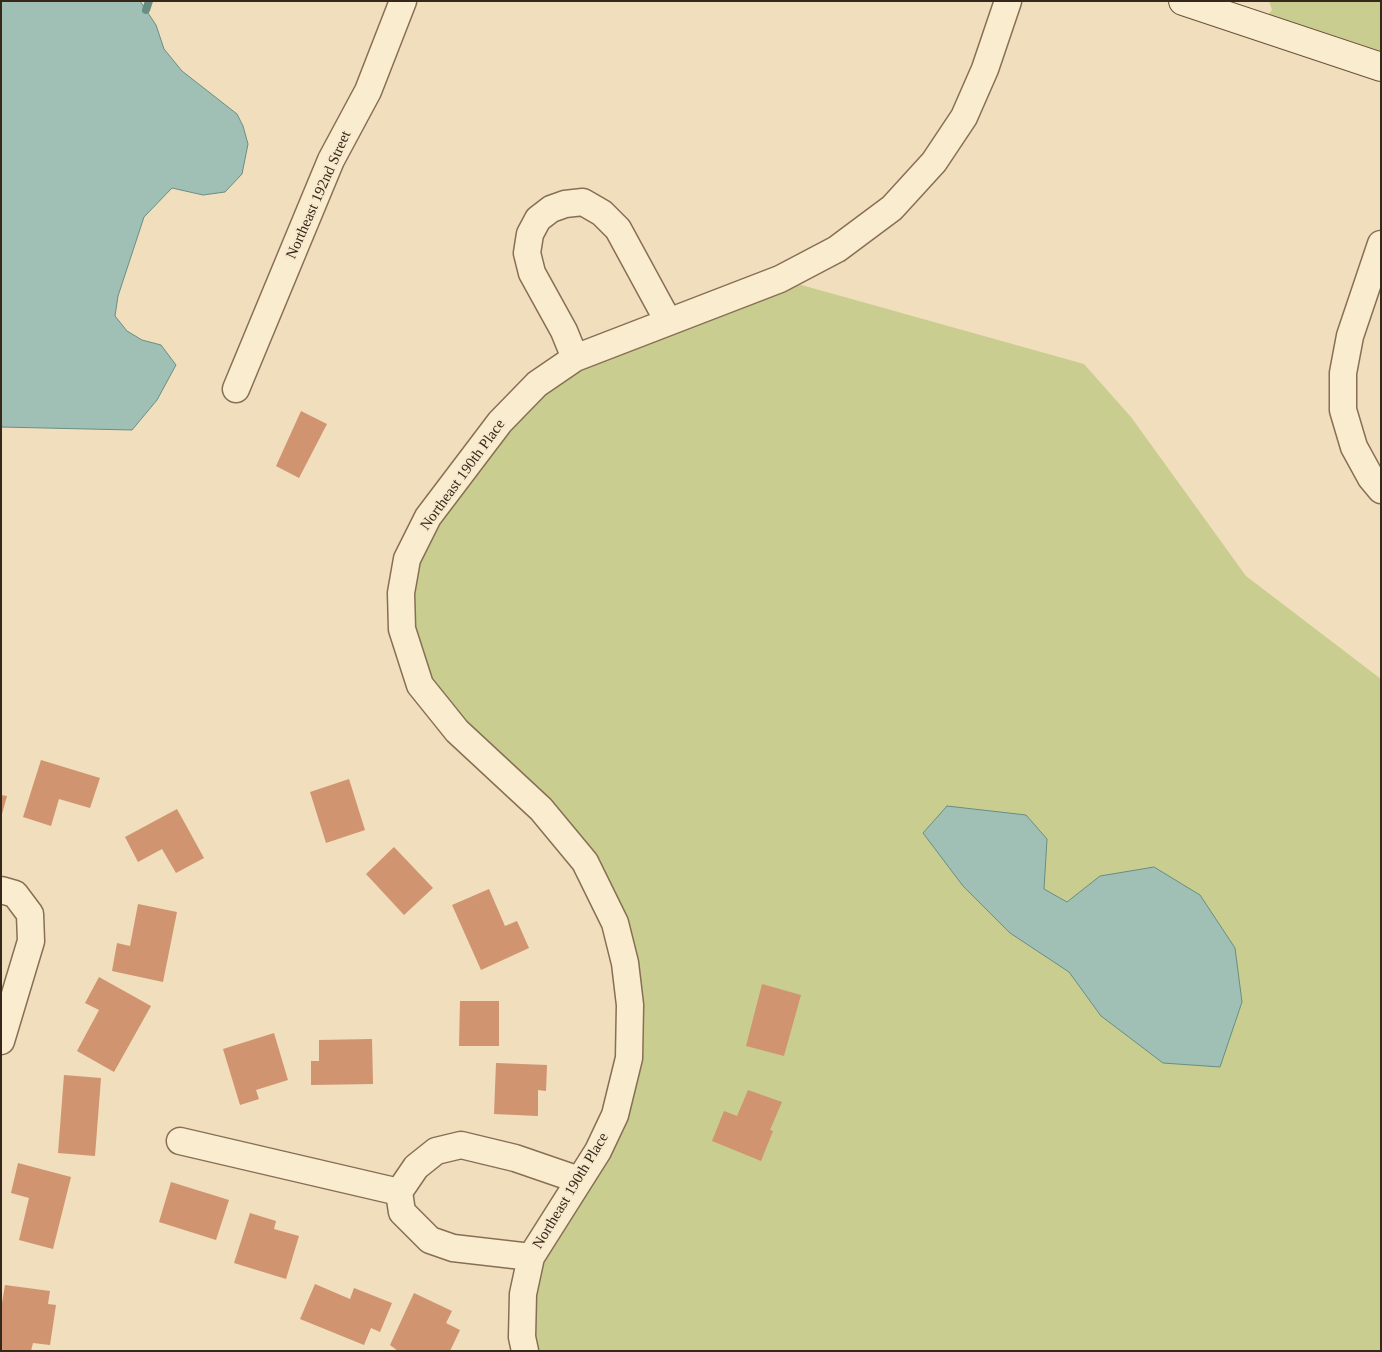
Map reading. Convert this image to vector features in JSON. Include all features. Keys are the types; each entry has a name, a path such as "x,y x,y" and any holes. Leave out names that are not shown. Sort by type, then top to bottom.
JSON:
{"street":[{"name":"Northeast 192nd Street","path":"236,389 331,160 368,91 403,1"},
{"name":"Northeast 190th Place","path":"525,1351 522,1337 523,1294 531,1257 598,1151 615,1115 629,1058 630,1005 625,963 615,923 585,862 542,809 456,731 420,685 402,629 401,593 407,559 428,517 500,422 537,384 575,358 780,279 838,249 892,208 934,162 964,117 985,69 1008,1"},
{"path":"1183,1 1381,67"},
{"path":"575,358 564,331 532,272 527,252 530,234 538,219 551,209 565,204 583,202 602,213 618,229 668,321"},
{"path":"1381,244 1353,326 1343,373 1344,410 1354,447 1371,478 1381,490"},
{"path":"1,890 15,894 30,914 31,941 1,1041"},
{"path":"180,1141 399,1192"},
{"path":"531,1257 453,1248 430,1240 402,1212 399,1192 416,1167 436,1151 461,1145 515,1158 579,1180"}],"green space":[{"path":"1269,1 1381,1 1381,70 1259,26 1272,10"},
{"path":"780,279 1084,364 1131,417 1246,576 1381,679 1381,1351 525,1351 523,1294 598,1151 630,1005 585,862 457,731 402,629 407,559 537,384"}],"water":[{"path":"1,1 140,1 156,25 164,49 182,71 237,114 243,126 248,144 242,174 225,192 203,195 172,188 144,217 118,296 115,316 127,331 142,340 161,345 176,365 157,400 132,430 1,427"},
{"path":"947,806 1026,815 1047,839 1044,889 1067,902 1100,876 1154,867 1200,895 1235,948 1242,1002 1220,1067 1163,1063 1101,1016 1069,972 1010,933 963,886 923,833"}],"building":[{"path":"301,411 327,424 299,478 276,466"},
{"path":"41,760 100,778 90,808 59,799 51,826 23,817"},
{"path":"349,779 365,830 326,843 310,792"},
{"path":"1,795 7,796 2,814 1,814"},
{"path":"177,809 204,858 176,873 162,849 138,862 125,837"},
{"path":"394,847 433,888 404,915 366,874"},
{"path":"489,889 505,926 517,921 529,948 481,970 452,905"},
{"path":"138,904 177,912 163,982 112,971 117,943 130,946"},
{"path":"99,977 151,1006 114,1072 77,1051 99,1010 85,1003"},
{"path":"762,984 801,995 784,1056 746,1046"},
{"path":"460,1001 499,1001 499,1046 459,1046"},
{"path":"274,1033 288,1080 256,1090 259,1099 240,1105 223,1049"},
{"path":"372,1039 373,1084 311,1085 311,1061 319,1061 319,1040"},
{"path":"496,1063 547,1065 546,1091 538,1090 538,1116 494,1114"},
{"path":"64,1075 101,1078 95,1156 58,1153"},
{"path":"748,1090 782,1102 770,1130 773,1131 761,1161 712,1141 724,1111 737,1116"},
{"path":"18,1163 71,1177 53,1249 19,1240 29,1198 11,1193"},
{"path":"171,1182 229,1200 216,1240 159,1222"},
{"path":"250,1213 276,1221 274,1229 299,1236 286,1279 234,1263"},
{"path":"315,1284 350,1299 354,1288 392,1303 380,1332 371,1328 364,1345 300,1319"},
{"path":"5,1285 50,1291 48,1304 56,1305 50,1345 33,1343 31,1351 1,1351 1,1309"},
{"path":"414,1293 452,1311 446,1323 460,1330 450,1351 398,1351 390,1345"}],"waterway":[{"path":"146,10 149,1"}]}
